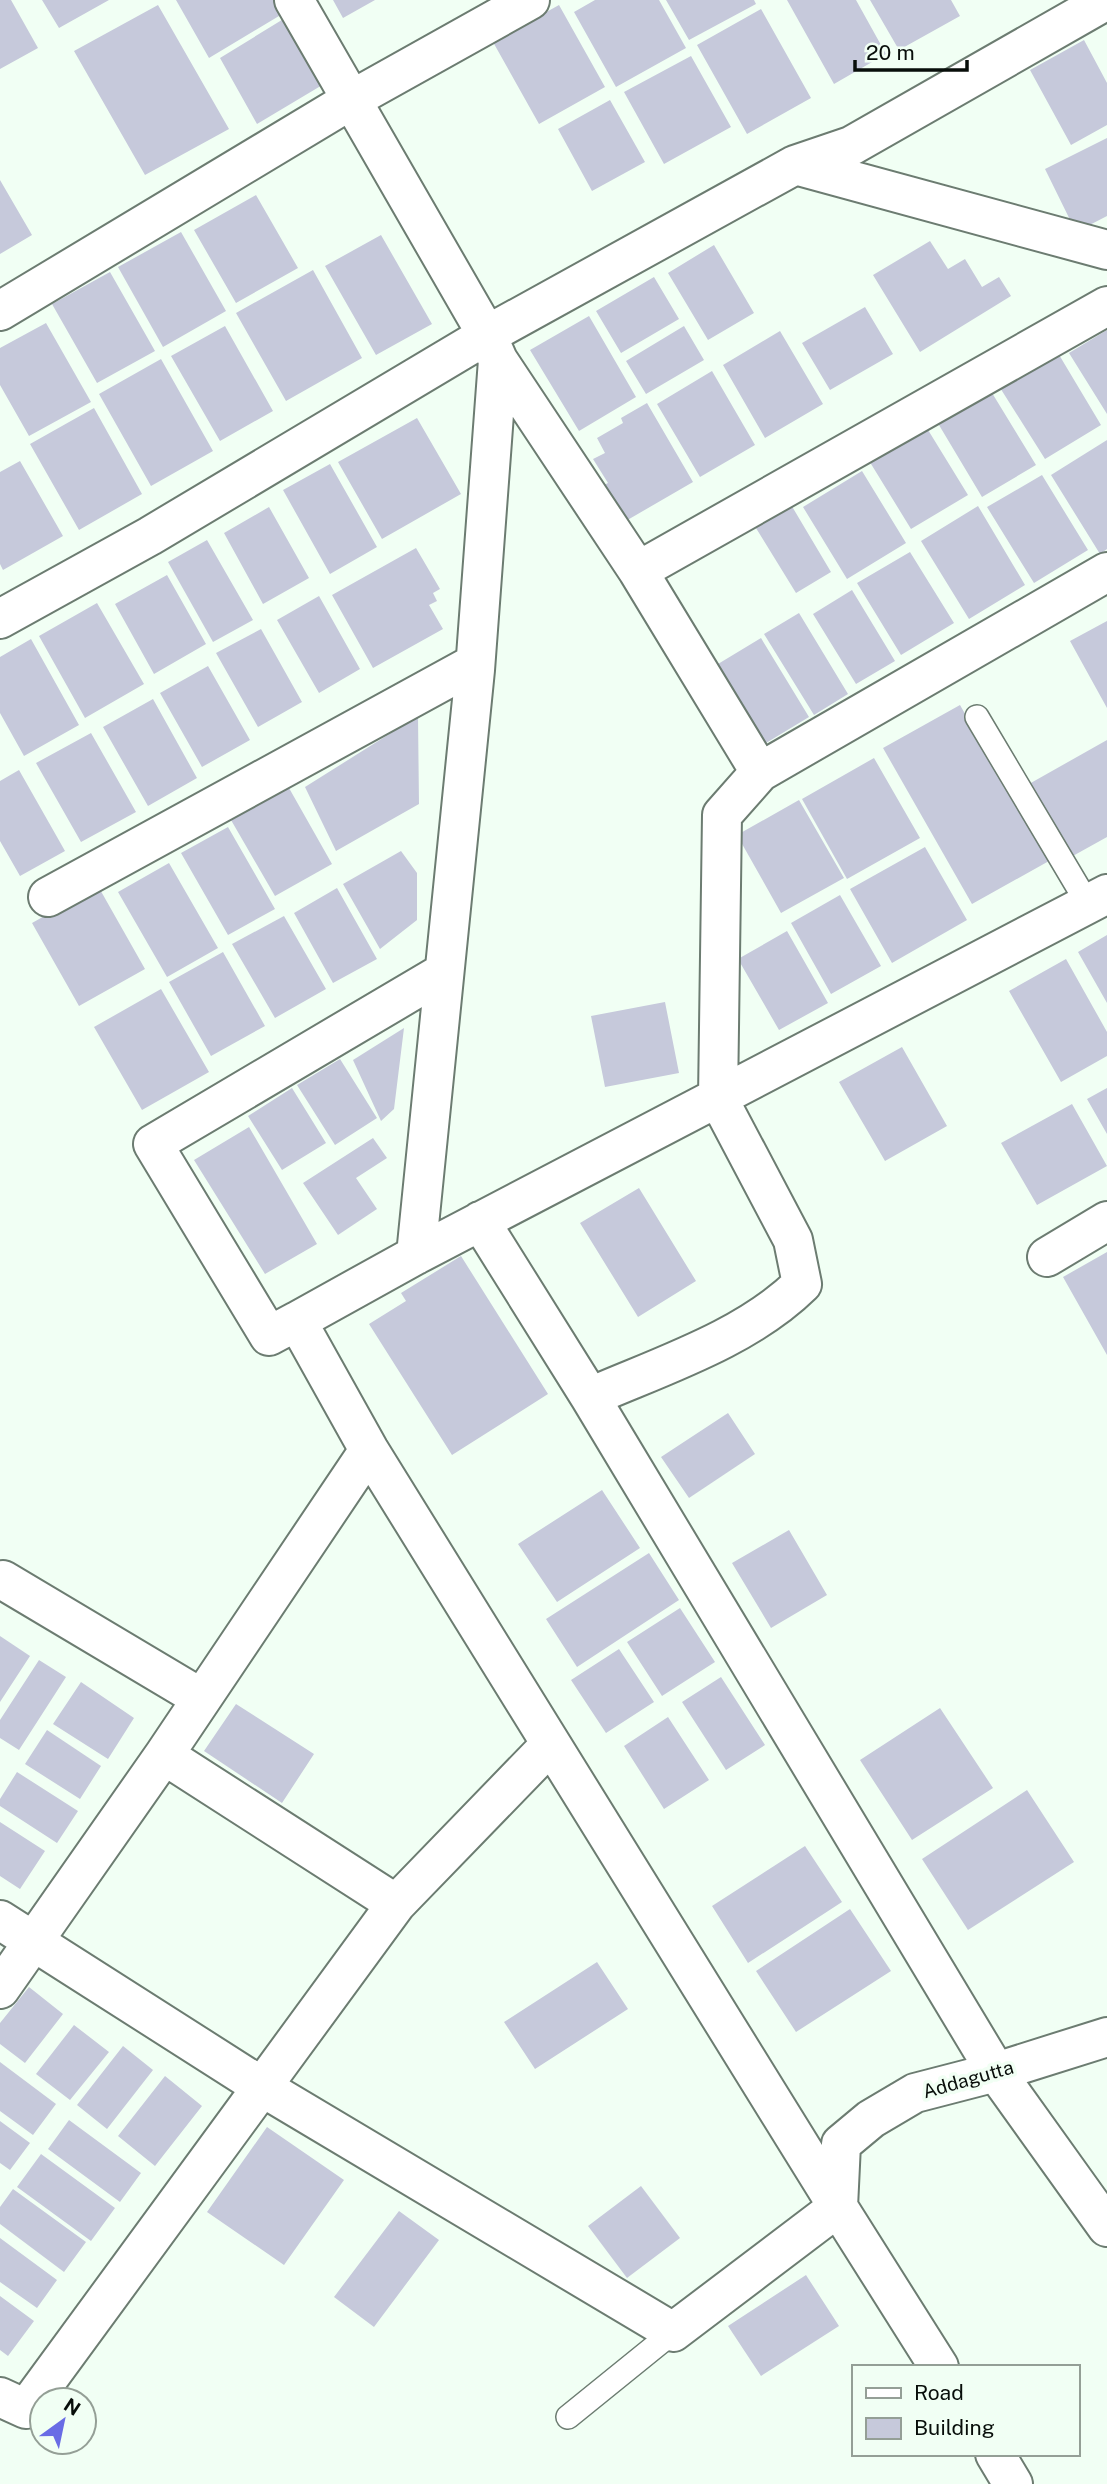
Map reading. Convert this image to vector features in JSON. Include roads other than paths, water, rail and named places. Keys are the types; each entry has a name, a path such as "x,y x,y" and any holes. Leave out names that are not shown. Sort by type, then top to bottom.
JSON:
{"street":[{"path":"294,0 492,348 639,571 760,772"},
{"path":"0,311 351,100 530,0"},
{"path":"0,619 492,348 795,165 851,146 1107,0"},
{"path":"795,165 1107,250"},
{"path":"639,571 1107,306"},
{"path":"416,1255 474,664 492,348"},
{"path":"590,1397 701,1348 777,1308 802,1284 793,1240 718,1098 722,815 760,772 1107,572"},
{"path":"48,897 474,664"},
{"path":"444,972 153,1144 269,1336 416,1255 1098,899"},
{"path":"481,1221 590,1397 996,2073 1107,2227"},
{"path":"1047,1257 1107,1221"},
{"path":"297,1321 369,1450 550,1745 938,2365"},
{"path":"0,1989 164,1755 369,1450"},
{"path":"3,1580 201,1698"},
{"path":"0,2397 26,2409 396,1904 550,1745"},
{"path":"164,1755 396,1904"},
{"path":"0,1920 262,2087 673,2332 838,2207"},
{"name":"Addagutta","path":"838,2207 841,2144 871,2119 915,2093 996,2073 1107,2037"},
{"path":"996,2456 1013,2484"}],"lane":[{"path":"976,717 1098,899"},
{"path":"568,2417 673,2332"}]}
